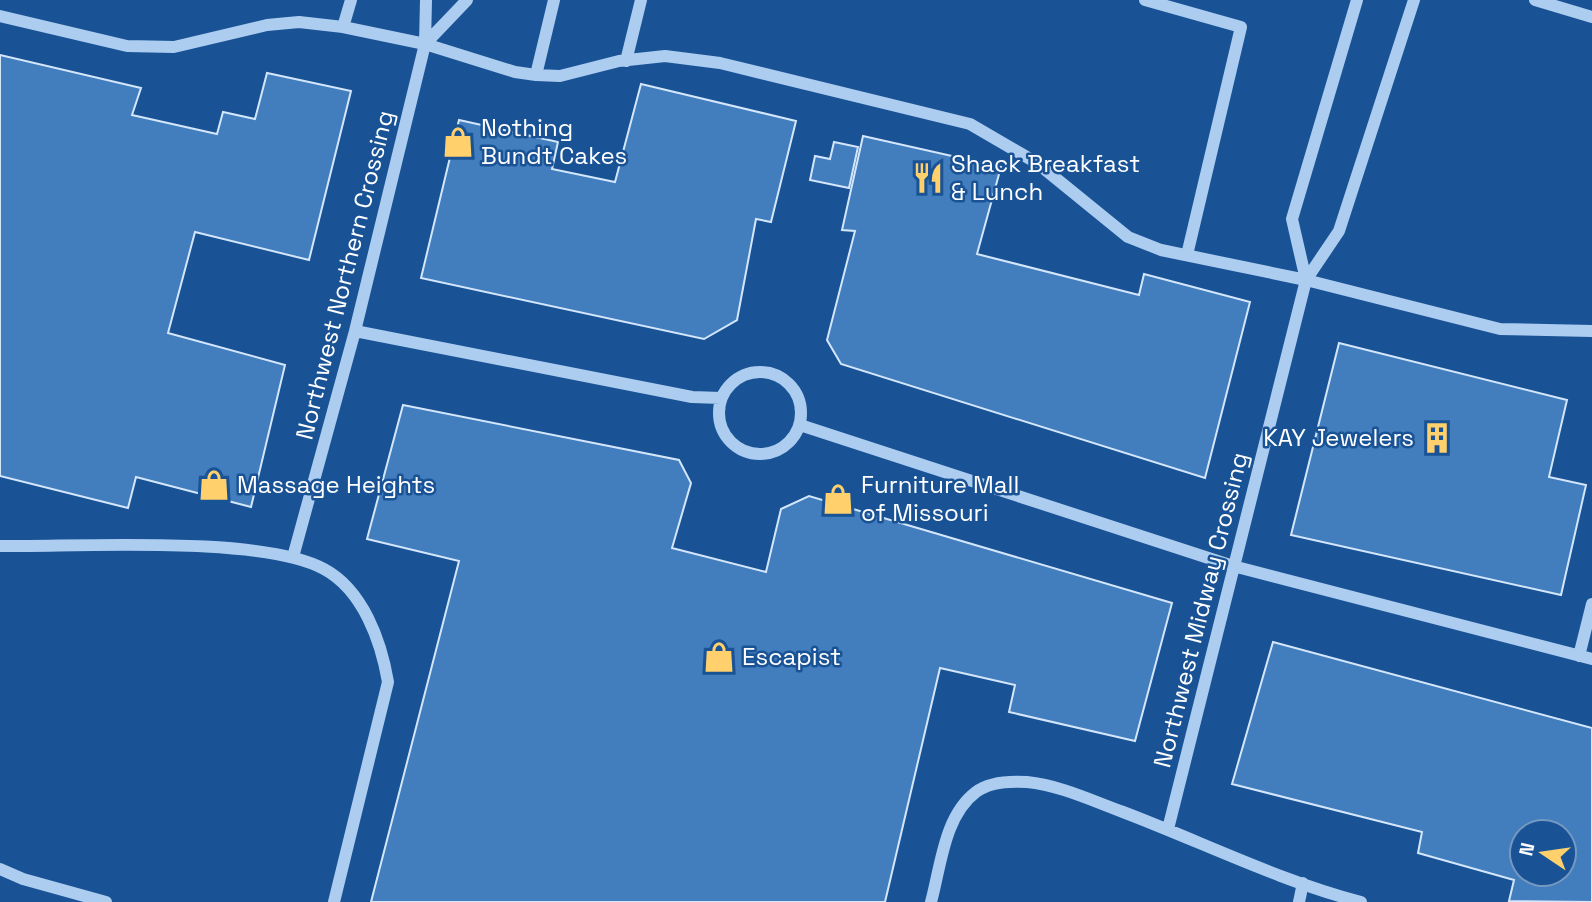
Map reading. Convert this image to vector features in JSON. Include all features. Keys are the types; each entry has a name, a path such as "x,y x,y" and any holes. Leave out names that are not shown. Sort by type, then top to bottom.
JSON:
{"street":[{"path":"344,27 351,0"},
{"name":"Northwest Northern Crossing","path":"293,557 355,331 425,44 426,0"},
{"name":"Northwest Northern Crossing","path":"425,44 467,0"},
{"path":"536,75 554,0"},
{"path":"626,61 641,0"},
{"path":"1145,0 1241,27 1187,256"},
{"name":"Northwest Midway Crossing","path":"1306,280 1292,219 1357,0"},
{"name":"Northwest Midway Crossing","path":"1168,829 1306,280 1339,232 1414,0"},
{"path":"1535,0 1592,17"},
{"path":"0,16 127,46 174,47 267,24 299,22 344,27 425,44 514,72 536,75 560,76 626,61 665,56 720,63 970,124 1037,163 1128,237 1161,250 1306,280 1500,328 1592,331"},
{"path":"355,331 692,397 721,398"},
{"path":"766,371 791,385 799,397 800,425 794,436 773,452 747,452 735,446 720,424 721,398 739,377 766,371"},
{"path":"800,425 1233,566 1586,657 1592,604"},
{"path":"0,547 197,547 293,557 325,569 346,586 368,618 383,654 388,682 334,902"},
{"path":"931,902 951,825 961,805 978,790 999,782 1028,782 1077,795 1303,883 1361,902"},
{"path":"0,869 23,879 106,902"},
{"path":"1299,902 1303,883"}],"building":[{"path":"0,55 141,88 132,115 217,134 223,112 255,119 267,73 351,91 309,260 195,232 168,333 285,365 251,507 136,477 128,508 0,476"},
{"path":"641,84 796,121 771,222 756,219 737,320 704,339 421,278 459,120 558,142 552,169 615,182"},
{"path":"863,136 1001,167 977,254 1139,295 1144,274 1250,302 1205,478 841,364 827,340 855,231 842,230"},
{"path":"834,142 858,147 849,188 810,180 815,156 830,159"},
{"name":"KAY Jewelers","path":"1339,343 1567,400 1549,477 1586,485 1561,595 1291,535"},
{"path":"403,405 679,460 691,483 672,548 766,572 781,509 809,496 1172,603 1135,741 1009,712 1015,685 940,668 885,902 371,902 459,561 367,539"},
{"path":"1273,642 1592,728 1592,902 1509,901 1512,888 1578,888 1578,818 1508,818 1508,878 1418,853 1422,832 1232,784"}],"place":[{"name":"Nothing Bundt Cakes","path":"458,142"},
{"name":"Shack Breakfast & Lunch","path":"928,178"},
{"name":"KAY Jewelers","path":"1437,438"},
{"name":"Massage Heights","path":"214,485"},
{"name":"Furniture Mall of Missouri","path":"838,499"},
{"name":"Escapist","path":"719,657"}]}
